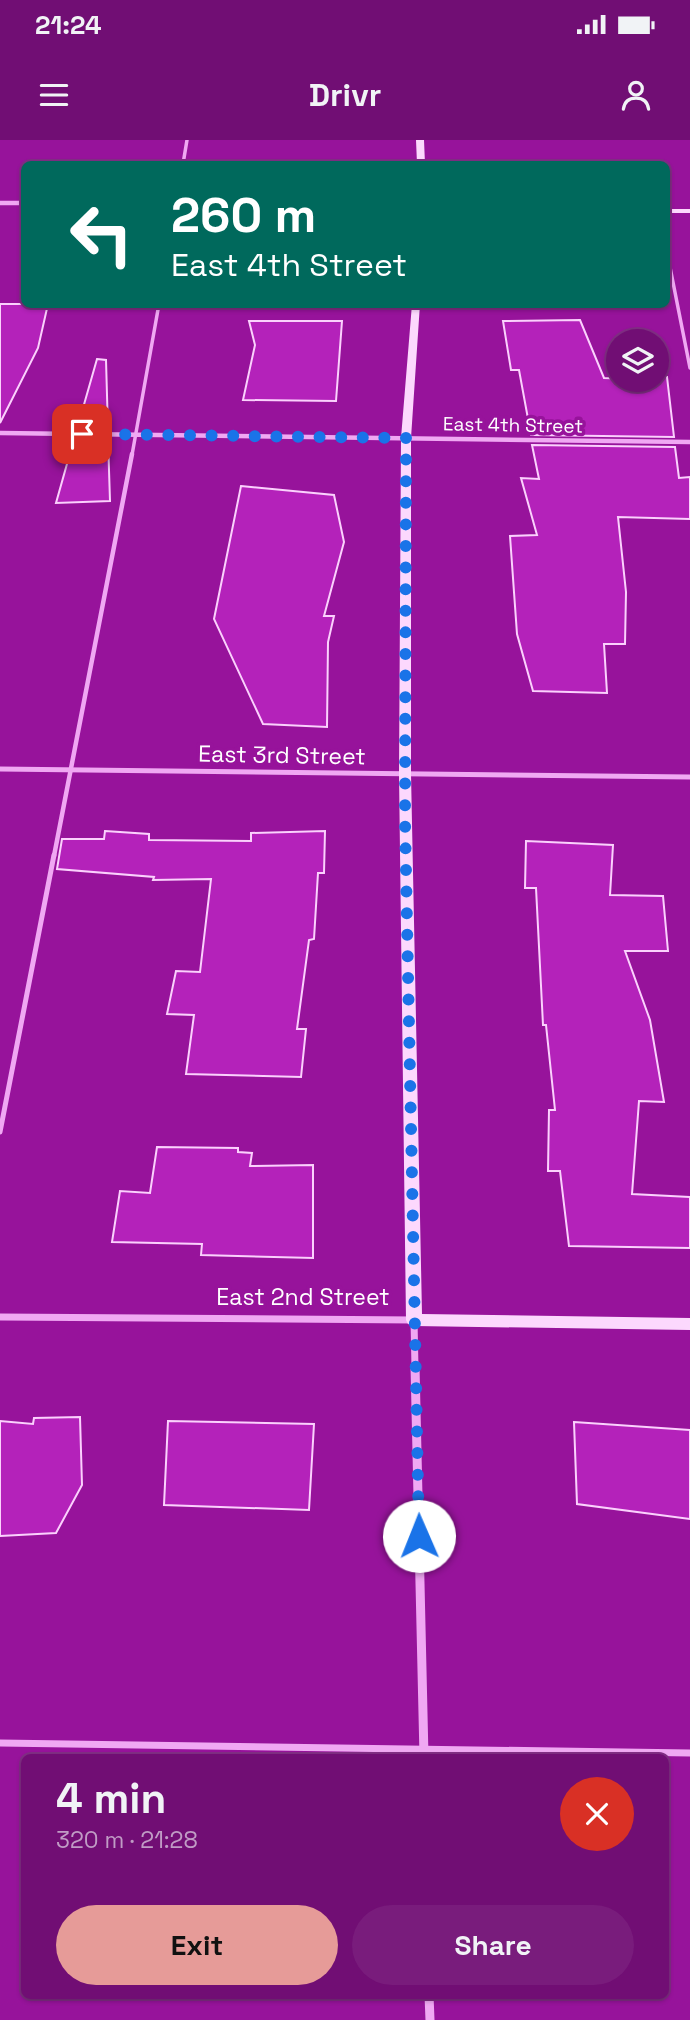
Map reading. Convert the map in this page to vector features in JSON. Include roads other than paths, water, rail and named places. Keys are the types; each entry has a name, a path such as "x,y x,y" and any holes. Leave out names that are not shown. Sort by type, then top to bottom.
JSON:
{"street":[{"path":"420,140 421,161"},
{"path":"0,203 21,203"},
{"path":"670,211 690,211"},
{"path":"415,308 406,438 405,774 424,1753"},
{"name":"East 4th Street","path":"0,433 690,442"},
{"name":"East 3rd Street","path":"0,769 690,777"},
{"name":"East 2nd Street","path":"0,1317 690,1324"},
{"path":"429,1999 430,2020"}],"lane":[{"path":"184,161 187,140"},
{"path":"670,267 690,368"},
{"path":"0,1132 158,308"},
{"path":"0,1743 424,1753 690,1753"}]}
